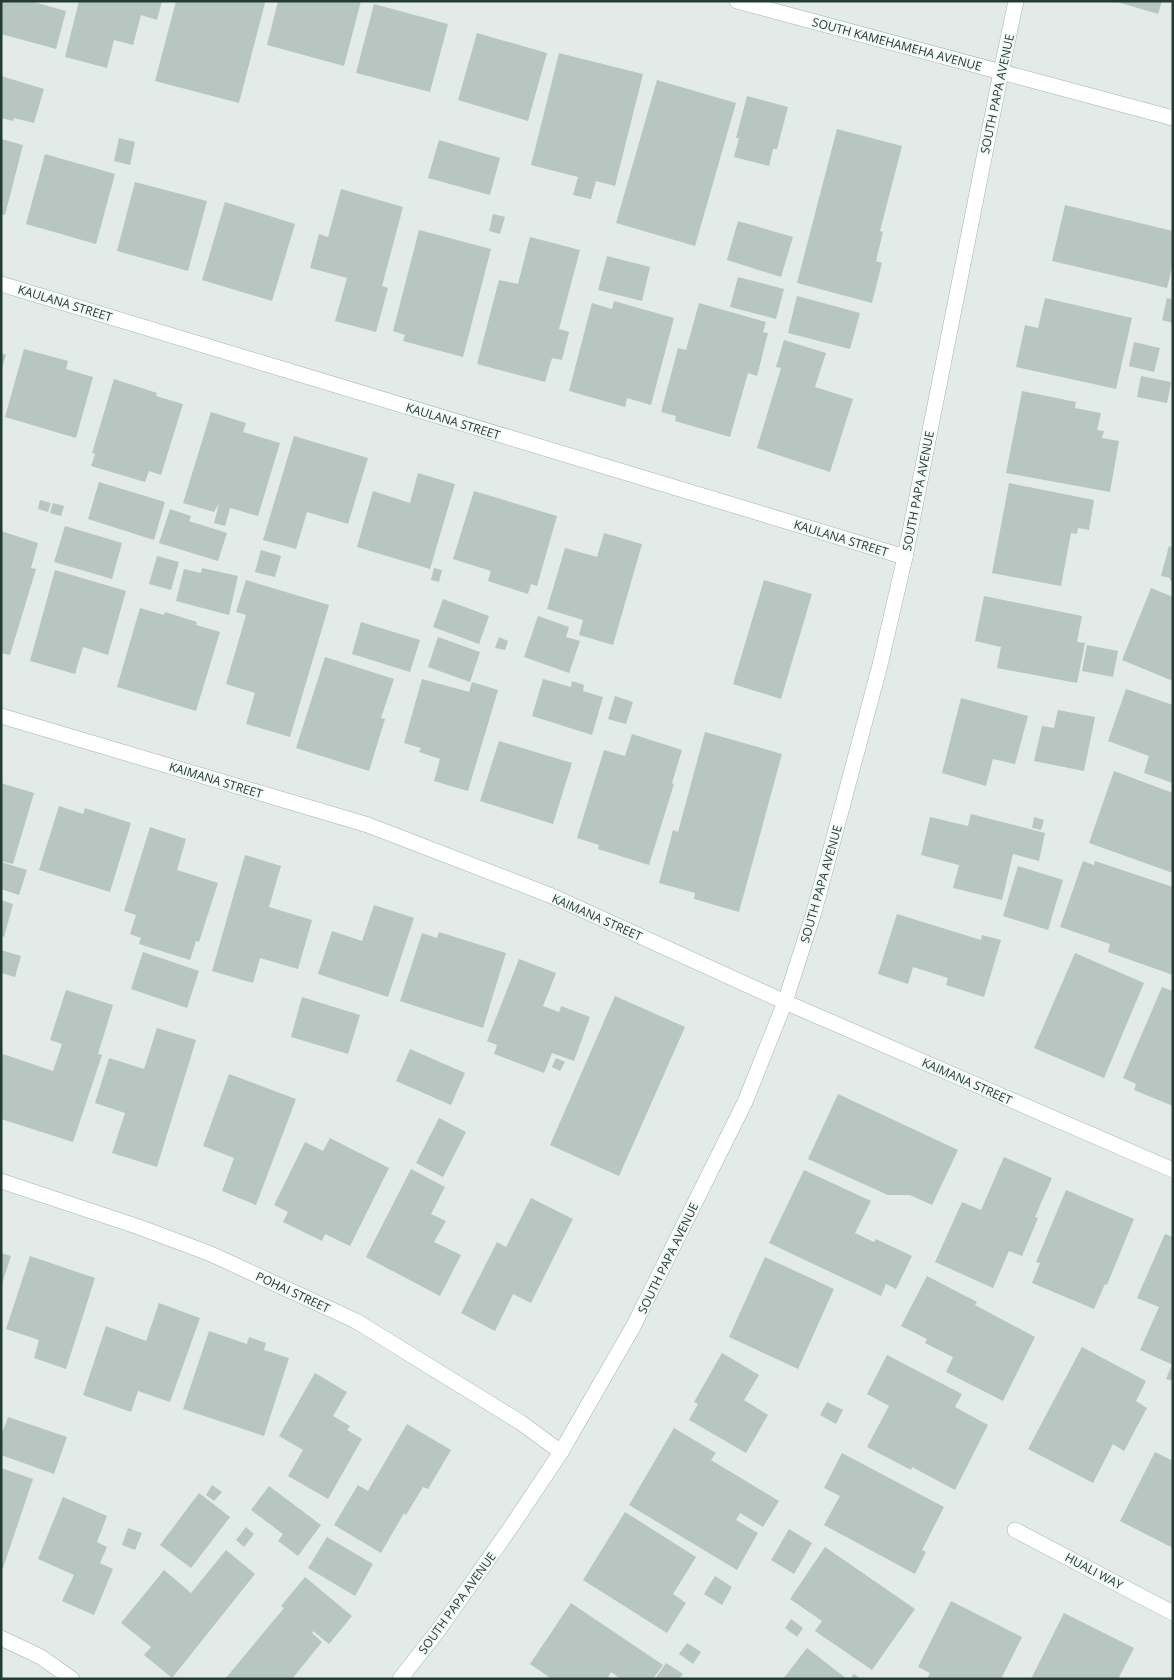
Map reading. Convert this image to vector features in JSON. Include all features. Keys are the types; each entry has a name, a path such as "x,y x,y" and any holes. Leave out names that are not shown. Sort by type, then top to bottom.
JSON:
{"street":[{"name":"SOUTH KAMEHAMEHA AVENUE","path":"736,1 1173,118"},
{"name":"SOUTH PAPA AVENUE","path":"400,1679 440,1628 561,1452 638,1318 745,1102 785,1002 814,912 836,831 880,665 905,557 1016,1"},
{"name":"KAULANA STREET","path":"1,284 905,557"},
{"name":"KAIMANA STREET","path":"1,716 368,825 552,896 785,1002 1173,1170"},
{"name":"POHAI STREET","path":"1,1181 139,1227 210,1254 356,1321 496,1407 561,1452"},
{"name":"HUALI WAY","path":"1015,1530 1173,1612"},
{"path":"1,1638 41,1657 72,1679"}],"building":[{"path":"3,1 30,1 66,11 56,49 1,34 1,8"},
{"path":"79,1 162,1 157,20 141,15 133,45 114,40 107,68 65,57"},
{"path":"176,1 260,1 265,3 239,103 155,81"},
{"path":"278,1 361,1 344,66 267,45"},
{"path":"1114,1 1162,1 1158,14"},
{"path":"374,4 448,24 430,92 356,73"},
{"path":"477,33 547,53 528,121 458,100"},
{"path":"559,53 643,74 615,186 596,181 591,199 573,195 578,177 531,165"},
{"path":"1,76 44,89 34,123 14,118 13,121 1,118"},
{"path":"657,80 736,103 695,246 616,223"},
{"path":"747,96 788,107 777,149 773,149 769,166 734,157 739,138 736,138"},
{"path":"837,129 902,146 880,231 883,232 876,261 882,263 872,303 797,283"},
{"path":"119,138 135,142 130,165 114,161"},
{"path":"1,139 23,145 5,215 1,214"},
{"path":"439,140 500,158 490,195 428,178"},
{"path":"45,154 115,174 96,244 26,224"},
{"path":"135,182 207,201 188,271 117,251"},
{"path":"341,189 403,207 382,286 388,288 376,332 335,321 347,278 310,268 319,234 328,237"},
{"path":"225,202 295,224 272,301 202,280"},
{"path":"1065,205 1173,231 1173,263 1167,288 1052,261"},
{"path":"493,214 505,217 500,234 489,231"},
{"path":"738,221 793,237 781,277 727,260"},
{"path":"419,230 491,249 463,357 403,341 405,335 393,331"},
{"path":"530,237 580,250 559,329 569,332 562,360 552,358 545,382 477,364 499,280 518,284"},
{"path":"607,256 650,267 642,301 598,290"},
{"path":"738,277 784,289 776,319 730,307"},
{"path":"797,296 860,313 850,349 788,333"},
{"path":"1045,298 1132,318 1116,389 1016,367 1025,325 1038,328"},
{"path":"1167,298 1173,299 1173,323 1162,320"},
{"path":"614,301 674,318 651,405 627,398 625,407 569,391 592,303 612,309"},
{"path":"699,303 766,322 763,332 768,333 757,376 748,373 730,437 675,421 676,416 661,412 678,348 686,350"},
{"path":"784,340 826,353 815,387 853,399 830,472 757,448 781,368 776,367"},
{"path":"1134,342 1160,348 1154,372 1129,366"},
{"path":"24,349 68,361 66,369 93,377 76,438 5,417"},
{"path":"1,353 6,355 2,368 1,368"},
{"path":"1141,376 1171,382 1167,403 1137,397"},
{"path":"114,379 157,393 156,396 183,404 161,475 149,471 145,482 91,466 95,454 92,453"},
{"path":"1022,391 1076,402 1075,408 1101,413 1097,430 1104,431 1102,438 1119,441 1110,492 1006,473"},
{"path":"211,412 246,423 243,432 280,443 258,516 230,508 225,526 214,523 219,504 214,512 183,503"},
{"path":"294,436 368,458 348,524 307,512 296,549 263,540"},
{"path":"418,473 455,484 430,569 357,547 373,491 410,503"},
{"path":"99,482 165,502 154,540 88,519"},
{"path":"1009,483 1094,500 1089,530 1078,528 1077,534 1071,533 1061,586 992,573"},
{"path":"474,491 557,516 537,586 531,584 528,594 488,581 491,571 453,559"},
{"path":"40,500 51,503 48,512 38,509"},
{"path":"53,503 64,506 61,516 50,513"},
{"path":"170,509 191,516 189,521 227,533 218,561 159,543"},
{"path":"65,526 122,543 112,579 54,562"},
{"path":"1,531 38,543 31,568 36,569 10,655 1,653"},
{"path":"604,533 642,544 613,645 579,635 583,620 547,609 565,548 597,557"},
{"path":"1169,546 1173,548 1173,581 1170,578 1161,576"},
{"path":"261,550 281,556 275,577 255,572"},
{"path":"157,556 179,562 171,590 149,584"},
{"path":"202,568 238,576 229,615 176,601 184,569 201,573"},
{"path":"434,568 442,570 439,582 431,580"},
{"path":"55,570 126,591 108,655 83,647 75,674 30,661"},
{"path":"246,580 329,605 290,737 246,724 255,693 226,684 246,615 236,612"},
{"path":"764,580 812,594 781,699 733,684"},
{"path":"1151,588 1173,597 1173,681 1122,660"},
{"path":"984,596 1082,616 1077,642 1085,643 1077,683 997,668 1001,647 975,641"},
{"path":"443,599 489,616 479,644 433,627"},
{"path":"140,608 164,615 165,612 197,622 196,625 220,632 196,711 117,687"},
{"path":"538,616 569,627 566,637 580,641 569,673 524,657"},
{"path":"361,622 420,640 410,672 352,654"},
{"path":"438,637 480,652 470,682 428,667"},
{"path":"499,637 508,641 505,650 495,648"},
{"path":"1087,645 1118,651 1113,677 1082,671"},
{"path":"325,657 394,679 381,718 385,719 369,771 296,748"},
{"path":"422,679 469,692 472,682 498,690 468,791 434,781 440,759 419,752 421,748 404,743"},
{"path":"543,679 571,687 572,681 584,685 583,691 603,697 592,735 532,716"},
{"path":"1126,689 1173,705 1173,783 1144,773 1149,756 1108,741"},
{"path":"615,696 633,702 626,724 608,719"},
{"path":"961,698 1028,716 1015,764 993,759 986,786 942,773"},
{"path":"1058,710 1095,717 1084,771 1034,761 1042,726 1054,728"},
{"path":"705,732 782,754 739,912 694,899 695,893 659,883 673,830 678,832"},
{"path":"632,734 682,750 672,783 674,784 649,865 598,849 599,845 577,838 604,750 625,756"},
{"path":"499,741 572,763 553,824 480,801"},
{"path":"1114,771 1173,793 1173,873 1089,843"},
{"path":"1,783 34,793 13,864 1,861"},
{"path":"59,806 83,814 85,808 131,823 110,892 39,870"},
{"path":"971,814 1045,833 1039,861 1013,854 1002,900 953,888 959,865 921,855 930,817 968,826"},
{"path":"1034,817 1044,820 1041,830 1032,828"},
{"path":"150,827 186,839 177,870 218,883 199,942 196,941 190,960 139,944 141,938 130,934 136,915 124,911"},
{"path":"245,855 281,866 269,907 312,920 298,969 260,958 253,983 212,971"},
{"path":"1083,861 1094,865 1095,861 1173,887 1173,975 1108,952 1110,944 1060,927"},
{"path":"1,862 27,870 19,895 1,889"},
{"path":"1018,866 1063,880 1048,930 1003,916"},
{"path":"1,900 13,904 4,937 1,936"},
{"path":"374,905 414,918 388,997 318,974 332,931 362,941"},
{"path":"897,914 981,940 982,935 1001,940 984,997 946,985 948,978 913,967 908,984 878,974"},
{"path":"439,932 506,953 483,1028 400,1001 422,933 437,938"},
{"path":"1,950 21,956 15,977 1,973"},
{"path":"143,952 199,971 187,1008 131,989"},
{"path":"1075,953 1144,983 1104,1078 1034,1048"},
{"path":"519,959 556,973 543,1006 559,1012 561,1006 590,1017 574,1061 552,1053 544,1073 494,1054 497,1045 487,1041"},
{"path":"1162,987 1173,991 1173,1106 1134,1090 1136,1084 1123,1078"},
{"path":"66,990 113,1005 98,1054 102,1055 73,1142 1,1119 1,1061 3,1054 53,1071 62,1044 50,1040"},
{"path":"615,996 685,1027 619,1176 550,1145"},
{"path":"302,997 360,1015 348,1054 291,1037"},
{"path":"157,1028 196,1040 157,1167 112,1153 125,1113 95,1103 109,1058 144,1069"},
{"path":"410,1049 465,1073 451,1105 396,1081"},
{"path":"556,1058 565,1062 560,1071 552,1067"},
{"path":"229,1074 296,1099 256,1205 222,1191 234,1158 203,1146"},
{"path":"838,1094 958,1150 932,1205 910,1195 888,1195 808,1159"},
{"path":"439,1118 466,1132 443,1177 416,1163"},
{"path":"330,1138 389,1168 350,1246 325,1234 322,1241 283,1222 288,1212 274,1205 305,1142 323,1151"},
{"path":"1004,1157 1052,1178 1035,1217 1038,1218 1022,1256 1009,1251 993,1288 935,1262 962,1202 981,1210"},
{"path":"411,1169 445,1187 431,1214 446,1221 434,1242 461,1255 440,1296 366,1257"},
{"path":"804,1170 871,1201 855,1233 874,1242 876,1239 912,1256 896,1289 886,1284 881,1296 769,1243"},
{"path":"1066,1190 1134,1219 1107,1285 1105,1284 1094,1309 1032,1283 1040,1263 1036,1262"},
{"path":"531,1198 573,1219 531,1303 513,1294 495,1331 461,1313 497,1242 506,1247"},
{"path":"1165,1234 1173,1237 1173,1365 1140,1350 1159,1307 1137,1298"},
{"path":"1,1253 11,1256 2,1284 1,1284"},
{"path":"30,1256 95,1278 66,1369 34,1358 39,1340 6,1329"},
{"path":"765,1257 834,1289 798,1369 729,1337"},
{"path":"927,1276 977,1302 975,1305 1035,1337 1003,1401 946,1372 953,1357 925,1343 927,1339 901,1326"},
{"path":"159,1303 200,1318 170,1402 138,1391 131,1412 83,1395 106,1326 146,1341"},
{"path":"209,1331 247,1344 249,1337 266,1343 264,1350 289,1358 264,1436 183,1409"},
{"path":"1082,1347 1146,1381 1136,1401 1147,1408 1124,1451 1113,1444 1093,1483 1028,1449"},
{"path":"722,1353 759,1375 744,1400 768,1415 746,1453 689,1420 698,1404 694,1402"},
{"path":"887,1355 962,1394 955,1407 988,1425 955,1490 912,1467 911,1470 867,1447 889,1406 867,1394"},
{"path":"1171,1367 1173,1367 1173,1381 1166,1379"},
{"path":"315,1373 347,1392 333,1416 350,1426 347,1430 362,1439 328,1499 288,1476 303,1450 279,1436"},
{"path":"827,1402 843,1410 836,1424 820,1415"},
{"path":"8,1417 67,1437 54,1474 1,1455 1,1436"},
{"path":"407,1424 451,1450 428,1489 423,1487 406,1515 404,1513 381,1553 334,1525 358,1485 368,1491"},
{"path":"674,1428 716,1453 711,1460 779,1501 763,1527 740,1513 736,1520 758,1533 737,1570 629,1505"},
{"path":"1155,1452 1173,1461 1173,1548 1120,1521"},
{"path":"842,1453 944,1507 922,1550 926,1552 915,1574 824,1525 840,1496 824,1488"},
{"path":"1,1468 33,1479 3,1568 1,1568"},
{"path":"212,1485 222,1492 214,1501 206,1495"},
{"path":"269,1486 321,1525 298,1556 278,1541 283,1534 251,1510"},
{"path":"199,1493 230,1517 191,1568 160,1545"},
{"path":"63,1497 107,1516 97,1542 107,1547 100,1563 113,1569 94,1615 62,1601 74,1575 38,1559"},
{"path":"625,1512 696,1557 673,1594 686,1603 667,1633 583,1580"},
{"path":"246,1527 254,1534 244,1547 236,1540"},
{"path":"128,1528 142,1533 135,1550 122,1545"},
{"path":"789,1529 812,1543 794,1574 771,1560"},
{"path":"327,1537 373,1564 355,1596 308,1568"},
{"path":"825,1547 915,1609 872,1670 815,1631 822,1621 790,1599"},
{"path":"226,1550 255,1574 172,1678 144,1655 151,1647 121,1623 164,1570 191,1593"},
{"path":"715,1576 732,1587 722,1605 704,1594"},
{"path":"305,1577 352,1616 329,1644 313,1631 312,1633 322,1642 292,1679 225,1679 284,1608 281,1606"},
{"path":"951,1601 1022,1637 1001,1679 927,1679 930,1673 918,1667"},
{"path":"571,1603 663,1665 653,1679 621,1679 611,1672 607,1679 552,1679 530,1664"},
{"path":"1064,1613 1134,1648 1118,1679 1031,1679"},
{"path":"791,1619 803,1628 797,1637 785,1628"},
{"path":"687,1643 701,1652 693,1664 679,1654"},
{"path":"807,1648 847,1679 783,1679"},
{"path":"666,1663 683,1674 679,1679 655,1679"},
{"path":"854,1674 861,1679 850,1679"}]}
